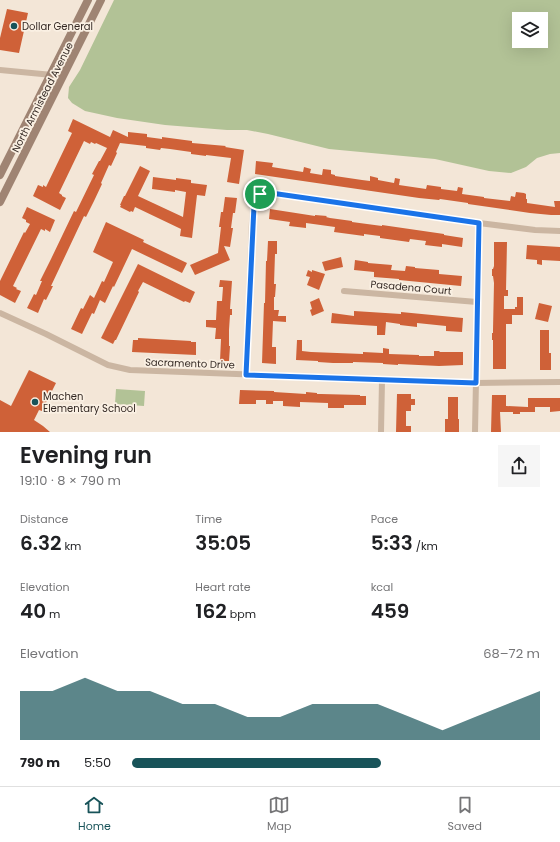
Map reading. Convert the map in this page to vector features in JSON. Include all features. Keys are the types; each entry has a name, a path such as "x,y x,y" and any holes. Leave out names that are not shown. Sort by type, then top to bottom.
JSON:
{"main road":[{"name":"North Armistead Avenue","path":"0,175 88,0"},
{"name":"North Armistead Avenue","path":"0,202 101,0"}],"street":[{"path":"0,70 63,76"},
{"path":"246,375 252,221 255,200 260,194 271,193 479,223 535,230 560,231"},
{"path":"476,432 479,223"},
{"name":"Pasadena Court","path":"344,291 477,302"},
{"name":"Sacramento Drive","path":"0,313 108,365 130,370 476,383 560,382"},
{"path":"381,432 382,380"}],"green space":[{"path":"114,0 560,0 560,153 537,158 526,167 511,173 489,171 435,159 329,149 247,130 227,130 165,125 117,118 85,111 72,103 68,98 69,87 80,70"},
{"path":"116,389 145,391 144,406 115,404"}],"building":[{"name":"Dollar General","path":"7,9 28,13 19,53 0,50 0,38"},
{"path":"73,119 110,137 113,130 128,137 128,132 147,134 147,137 162,139 162,137 192,141 192,143 226,146 225,147 244,150 239,184 227,182 231,158 191,154 191,152 170,149 161,148 160,150 146,148 146,146 120,143 111,166 109,165 94,201 86,217 84,216 51,286 53,286 46,300 44,299 38,313 27,308 34,294 36,295 42,281 40,281 74,211 76,212 94,175 92,174 107,148 96,143 91,142 90,144 84,141 59,193 66,198 60,210 33,196 38,185 43,187 43,185 46,187 72,133 68,131"},
{"path":"256,161 273,163 272,167 303,172 304,167 311,169 310,173 322,175 323,169 331,170 331,174 335,176 370,181 370,176 378,178 378,180 394,183 395,178 400,179 399,185 426,189 427,185 457,191 458,187 463,188 462,194 484,198 510,201 511,196 515,197 516,192 524,193 526,194 527,203 555,207 554,201 560,201 560,215 530,213 440,199 419,198 255,174"},
{"path":"140,166 150,171 138,196 183,217 186,192 152,189 153,177 191,180 191,183 207,185 205,196 197,195 192,238 180,236 181,229 135,207 133,212 130,212 120,207 124,196"},
{"path":"225,197 237,198 235,213 233,213 231,228 233,228 230,247 224,246 230,260 195,275 190,265 218,253 221,227 219,227"},
{"path":"27,207 55,220 50,232 45,229 45,231 41,229 13,286 21,291 15,303 0,295 0,281 24,232 25,233 30,224 22,218"},
{"path":"270,209 315,216 327,216 326,217 352,222 444,234 463,238 462,247 442,244 442,247 425,245 426,241 410,239 409,242 380,238 380,236 364,234 364,236 334,232 335,227 306,223 306,228 289,226 290,222 269,219"},
{"path":"106,222 187,263 182,273 132,249 105,303 100,300 94,314 92,313 82,334 71,329 81,308 83,309 90,295 94,298 102,281 104,282 113,262 93,252"},
{"path":"268,241 277,241 277,254 275,254 274,284 276,284 274,310 279,310 278,316 286,316 286,322 273,321 272,347 276,347 276,364 262,363"},
{"path":"494,242 507,242 506,290 508,290 508,296 504,296 504,309 515,309 515,307 517,307 517,297 523,297 523,315 512,315 512,324 506,324 506,369 493,369 492,333 494,283 492,269 494,266"},
{"path":"527,245 560,247 560,261 542,260 542,265 537,264 537,260 526,259"},
{"path":"341,257 343,267 325,271 322,262"},
{"path":"355,260 368,263 392,265 391,270 405,271 406,266 439,270 439,274 462,276 461,286 374,277 374,272 354,270"},
{"path":"138,264 195,292 190,303 184,302 143,282 113,344 101,338"},
{"path":"308,270 325,274 319,290 307,285 310,277 306,276"},
{"path":"220,280 232,281 230,309 232,309 232,315 230,315 229,330 229,361 220,361 221,339 215,339 216,328 206,327 206,320 216,320 217,301 222,301 223,287 219,287"},
{"path":"319,298 324,311 312,316 310,302"},
{"path":"539,303 552,306 548,322 535,319"},
{"path":"354,311 401,314 401,312 463,318 462,332 446,331 446,326 417,323 417,327 386,322 385,335 377,335 377,326 331,323 332,313 354,316"},
{"path":"540,330 549,330 551,370 540,370"},
{"path":"138,338 196,342 196,355 132,352 133,340 138,340"},
{"path":"297,340 302,340 302,351 311,352 363,354 363,352 383,353 383,348 389,349 389,354 434,356 434,351 463,352 463,365 398,365 383,363 333,363 296,360"},
{"name":"Machen Elementary School","path":"29,370 56,383 42,411 39,410 34,420 50,432 0,432 0,400 11,406"},
{"path":"240,390 306,394 306,392 317,394 360,395 366,396 366,405 344,405 344,408 328,408 328,403 300,402 300,407 283,406 283,401 273,401 273,404 266,404 266,400 256,400 256,404 239,404"},
{"path":"397,394 411,394 411,399 415,399 415,405 411,405 411,411 406,411 406,426 411,426 411,432 396,432"},
{"path":"492,395 506,395 506,406 528,407 528,398 560,398 560,411 550,412 550,407 535,407 535,412 520,412 520,414 513,414 513,412 500,412 501,432 491,432"},
{"path":"448,397 458,397 459,432 445,432 445,419 448,419"}],"place":[{"name":"Dollar General","path":"14,26"},
{"name":"Machen Elementary School","path":"35,402"}],"route":[{"path":"271,193 479,223 476,383 246,375 252,221 255,200 260,194 271,193"}]}
